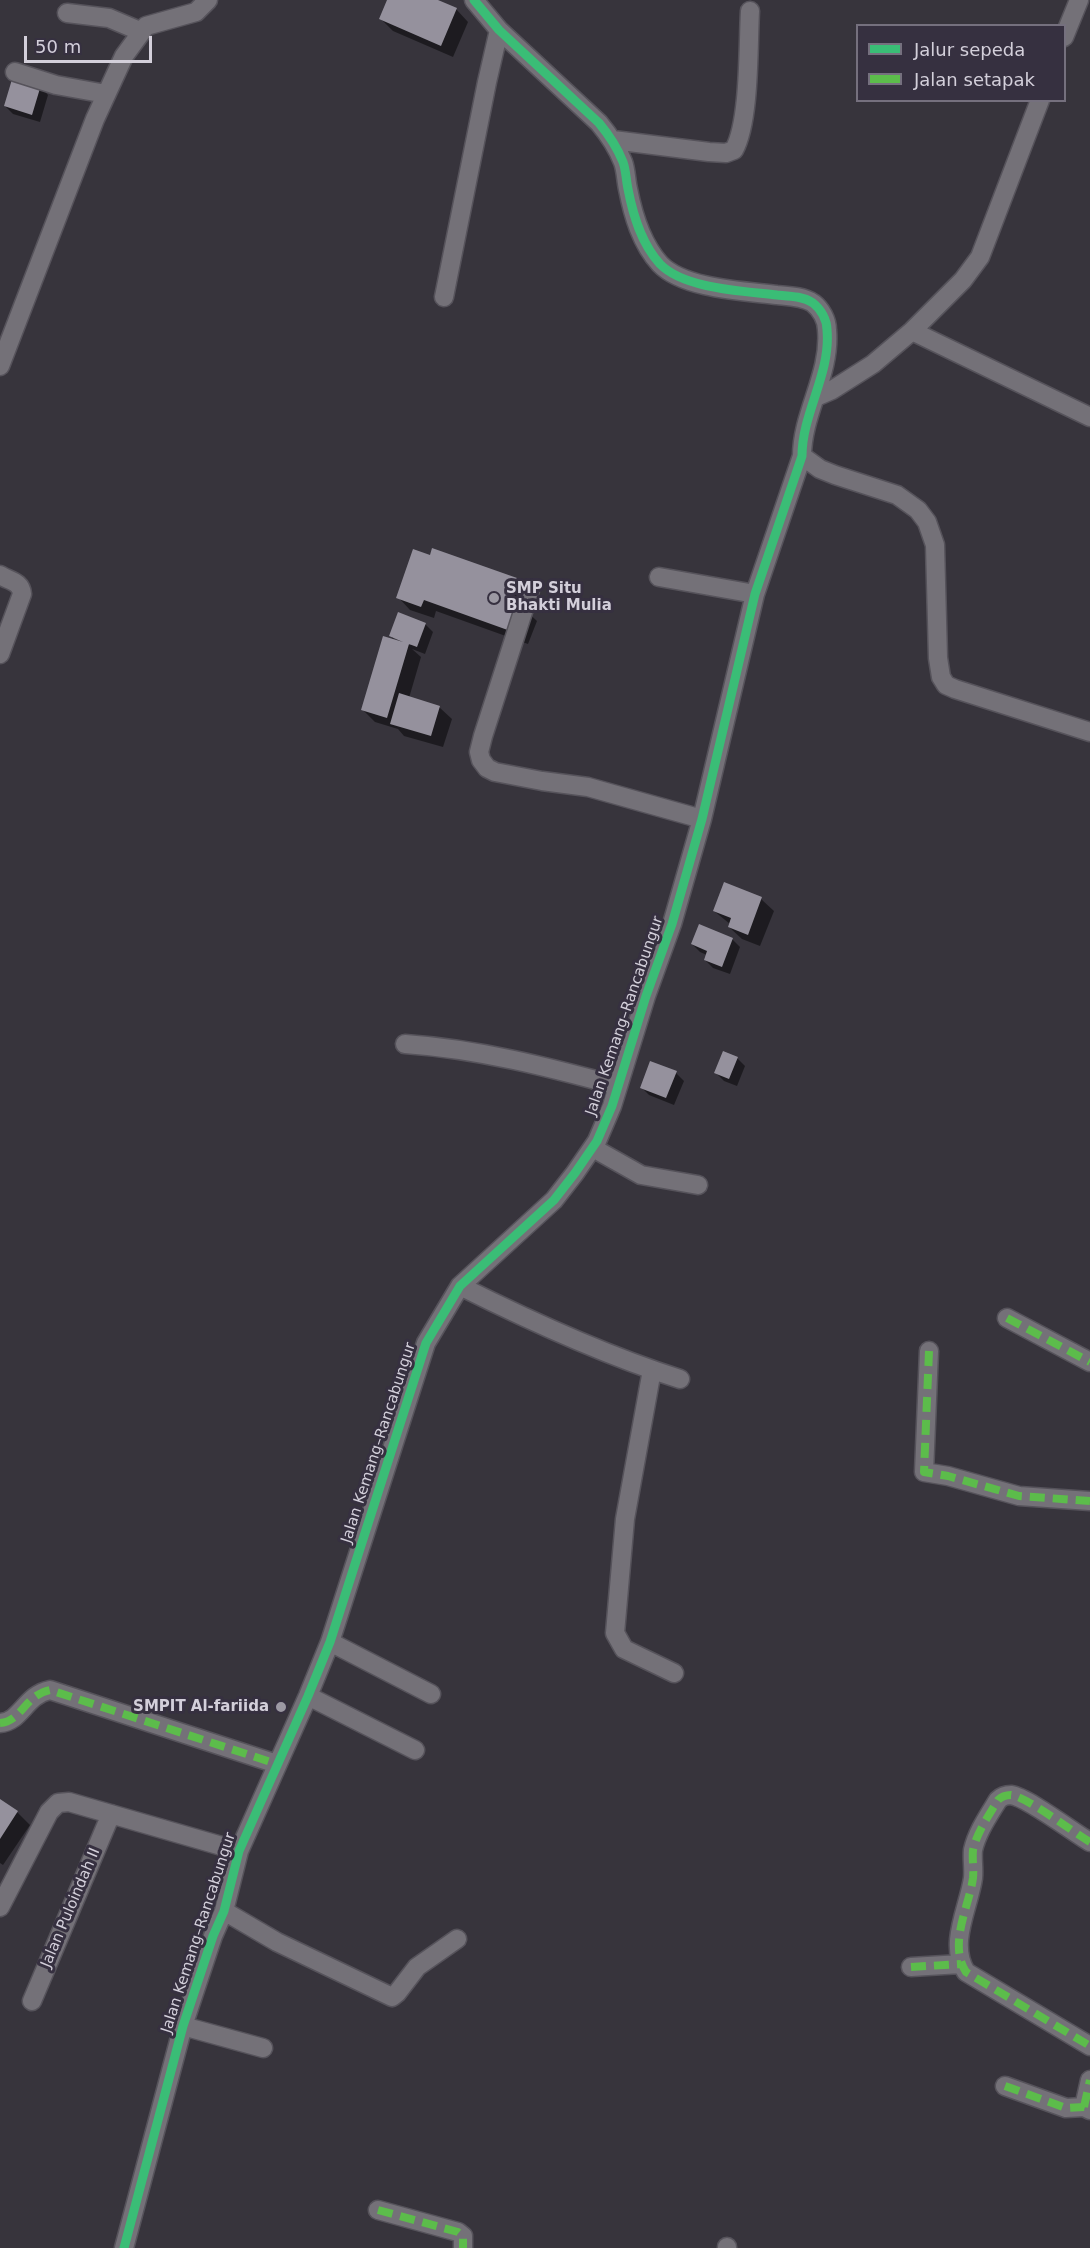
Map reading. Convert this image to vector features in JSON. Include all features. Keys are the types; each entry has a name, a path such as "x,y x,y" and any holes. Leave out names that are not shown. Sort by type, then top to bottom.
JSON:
{"street":[{"path":"0,366 48,237 106,94 124,56 146,26 196,12 208,0"},
{"path":"1066,34 1079,0"},
{"name":"Jalan Kemang–Rancabungur","path":"124,2248 183,2026 213,1936 224,1911 239,1851 330,1642 426,1343 460,1286 554,1200 593,1148 612,1106 646,996 672,924 702,819 755,594 802,456 804,434 824,366 827,330 822,313 812,302 690,281 660,264 641,235 633,215 623,163 613,140 599,123 499,30 483,3"},
{"path":"613,140 709,152 726,153 734,150 740,140 744,115 750,11"},
{"path":"67,13 109,18 142,32"},
{"path":"444,297 499,30"},
{"path":"15,72 56,84 106,94"},
{"path":"816,397 832,390 873,364 912,331 963,280 980,257 1039,102"},
{"path":"912,331 1090,417"},
{"path":"802,456 820,469 897,495 918,510 927,522 935,545 938,658 941,676 946,685 1090,732"},
{"path":"0,575 16,582 22,594 0,654"},
{"path":"659,577 755,594"},
{"path":"530,590 483,736 479,752 480,760 487,768 495,772 588,787 702,819"},
{"path":"405,1044 480,1053 618,1086"},
{"path":"593,1148 641,1175 698,1185"},
{"path":"460,1286 536,1324 680,1379"},
{"path":"1007,1318 1090,1362"},
{"path":"929,1351 924,1472 948,1476 1019,1496 1090,1501"},
{"path":"652,1370 625,1519 615,1633 624,1649 674,1673"},
{"path":"330,1642 431,1694"},
{"path":"0,1723 11,1721 38,1693 50,1690 277,1764"},
{"path":"308,1696 415,1749"},
{"path":"1090,1842 1024,1800 1012,1795 1002,1796 978,1836 973,1850 974,1875 958,1951 961,1964 966,1972 1090,2046"},
{"path":"0,1907 49,1812 58,1803 69,1802 239,1851"},
{"name":"Jalan Puloindah II","path":"32,2001 111,1814"},
{"path":"224,1911 277,1942 392,1997 417,1967 457,1939"},
{"path":"911,1967 961,1964"},
{"path":"183,2026 263,2048"},
{"path":"1005,2086 1066,2108 1087,2108 1090,2080"},
{"path":"378,2210 458,2232 463,2236 463,2248"}],"building":[{"path":"387,0 438,0 457,8 441,46 379,19"},
{"path":"13,76 41,85 32,115 4,106"},
{"path":"432,548 517,578 509,601 525,607 516,633 424,600 421,607 396,598 413,549 430,555"},
{"path":"398,612 426,623 417,647 409,644 387,718 361,710 383,636 403,642 389,636"},
{"path":"399,693 440,706 431,736 390,724"},
{"path":"724,882 762,897 748,935 728,927 731,918 713,911"},
{"path":"699,924 733,938 722,967 704,960 707,951 691,944"},
{"path":"723,1051 738,1057 729,1079 714,1073"},
{"path":"650,1061 677,1071 666,1098 640,1088"},
{"path":"0,1799 18,1811 0,1839"}],"marked path":[{"path":"1007,1318 1090,1362"},
{"path":"929,1351 924,1472 948,1476 1019,1496 1090,1501"},
{"path":"0,1723 7,1722 35,1697 50,1690 277,1764"},
{"path":"1090,1842 1039,1808 1018,1797 1009,1795 998,1800 980,1830 973,1850 973,1878 959,1938 961,1961 966,1972 1090,2046"},
{"path":"911,1967 961,1964"},
{"path":"1084,2107 1090,2080"},
{"path":"1005,2086 1066,2108 1084,2107 1090,2110"},
{"path":"378,2210 458,2232 463,2236 463,2248"}],"cycle path":[{"path":"124,2248 183,2026 213,1936 224,1911 239,1851 330,1642 426,1343 460,1286 554,1200 597,1141 612,1106 646,996 672,924 702,819 755,594 802,456 806,424 825,362 827,326 819,308 813,303 795,297 699,284 684,279 660,264 653,256 635,219 624,165 609,137 599,123 499,30 474,0"}],"place":[{"name":"SMP Situ Bhakti Mulia","path":"494,598"},
{"name":"SMPIT Al-fariida","path":"281,1707"}]}
